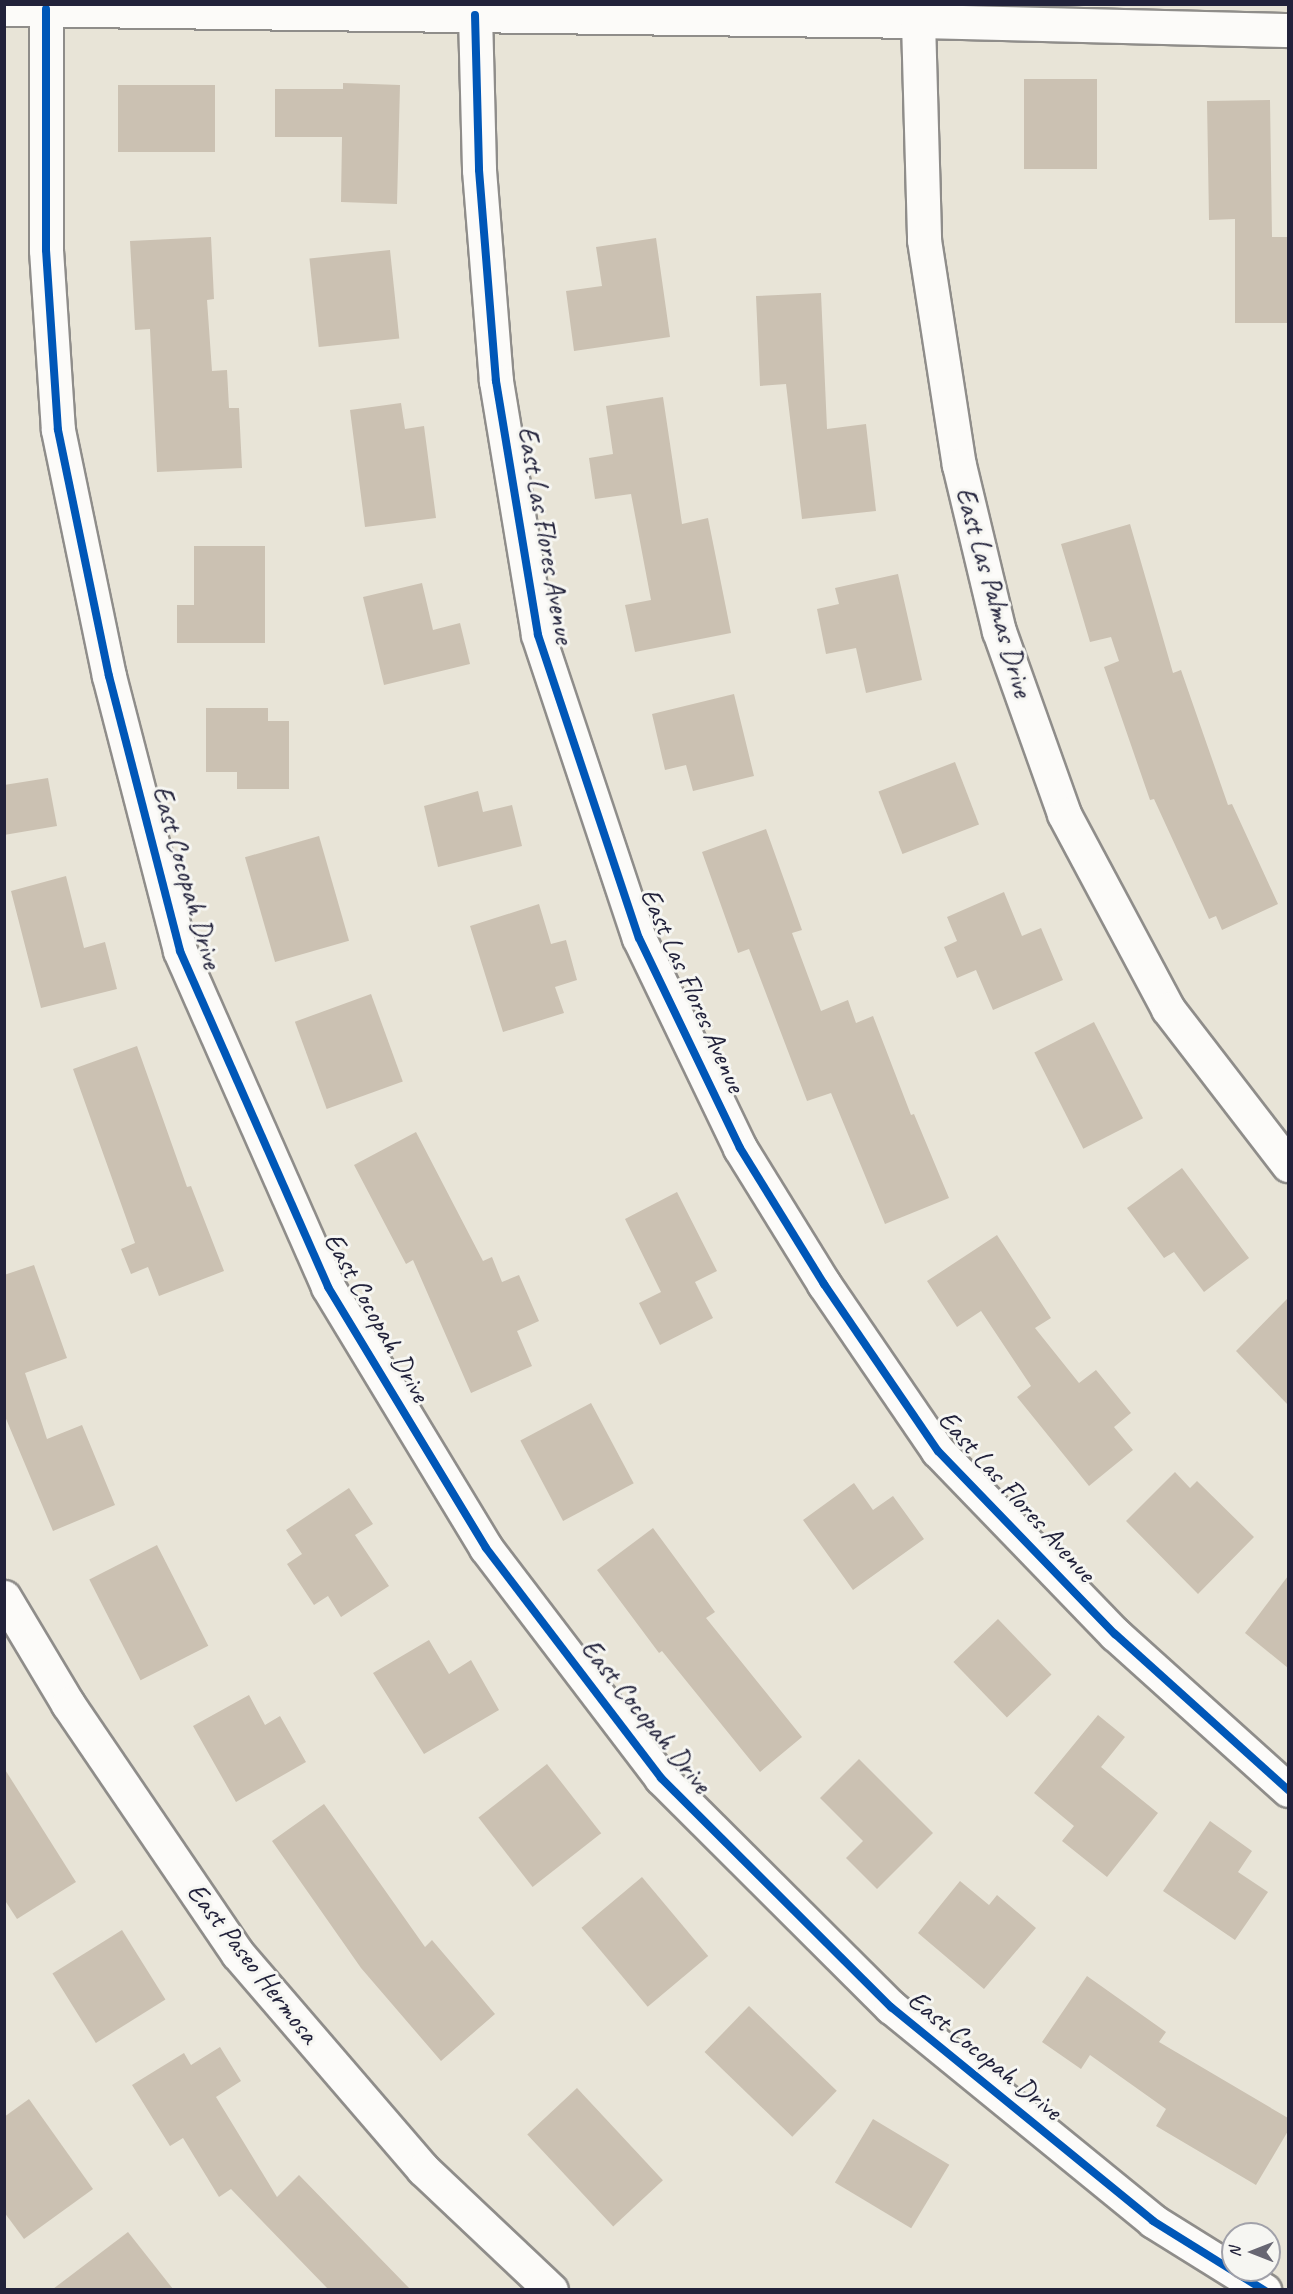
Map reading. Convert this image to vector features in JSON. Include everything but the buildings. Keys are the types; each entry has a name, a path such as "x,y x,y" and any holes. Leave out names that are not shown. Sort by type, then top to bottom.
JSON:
{"street":[{"path":"4,9 918,21 1288,30"},
{"name":"East Cocopah Drive","path":"46,9 46,250 57,430 110,676 180,951 328,1287 486,1548 660,1778 891,2007 1153,2221 1264,2289"},
{"name":"East Las Flores Avenue","path":"475,15 479,170 496,381 538,635 639,938 740,1148 824,1284 938,1451 1115,1634 1288,1790"},
{"name":"East Las Palmas Drive","path":"918,21 924,240 959,465 999,632 1064,814 1168,1009 1288,1165"},
{"name":"East Paseo Hermosa","path":"4,1597 68,1704 238,1953 423,2169 551,2289"}],"cycle path":[{"path":"46,9 46,250 58,430 109,676 180,951 328,1287 486,1548 661,1778 891,2007 1153,2221 1264,2290"},
{"path":"475,15 479,170 496,381 538,635 639,938 740,1148 824,1284 938,1451 1115,1634 1288,1790"}]}
